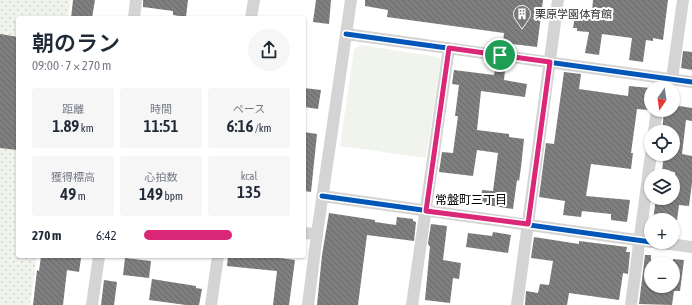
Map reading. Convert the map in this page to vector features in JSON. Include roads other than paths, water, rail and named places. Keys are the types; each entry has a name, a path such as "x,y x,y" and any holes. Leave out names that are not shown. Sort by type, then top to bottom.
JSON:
{"street":[{"path":"134,16 136,0"},
{"path":"251,16 254,0"},
{"path":"308,305 322,196 351,0"},
{"path":"517,305 558,0"},
{"path":"664,81 683,0"},
{"path":"346,34 550,62 658,81"},
{"path":"412,305 449,48"},
{"path":"680,82 692,82"},
{"path":"649,213 651,161"},
{"path":"322,196 644,240"},
{"path":"306,233 317,234"},
{"path":"680,245 692,247"},
{"path":"631,305 646,249"},
{"path":"92,305 99,258"},
{"path":"211,305 218,258"}],"place":[{"name":"栗原学園体育館","path":"522,29"}],"district":[{"name":"常盤町三丁目","path":"471,200"}]}
